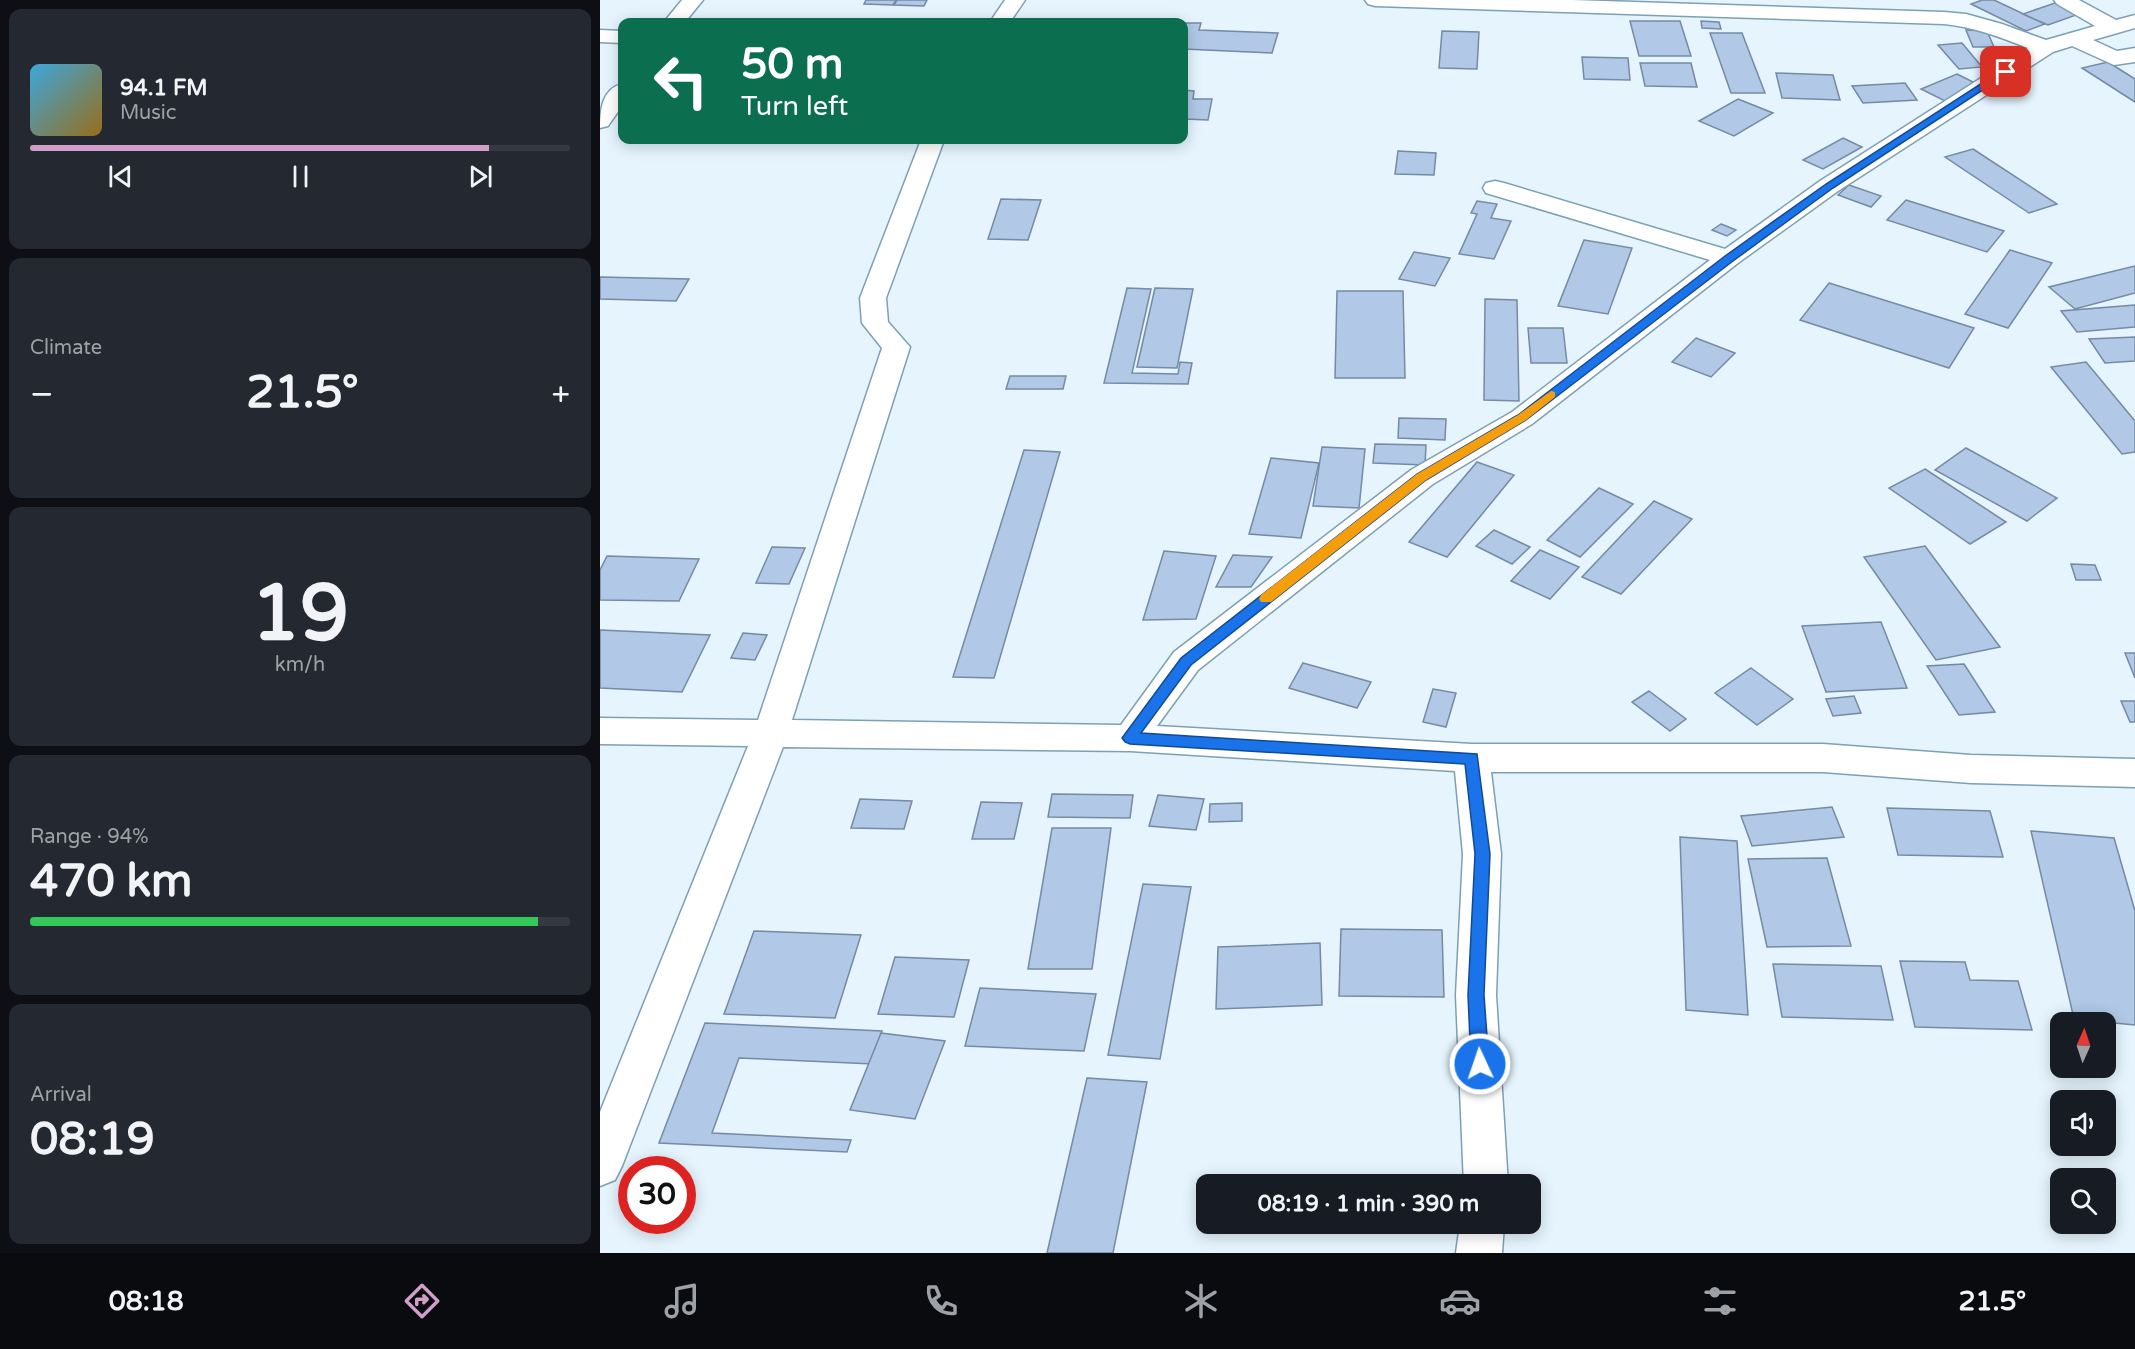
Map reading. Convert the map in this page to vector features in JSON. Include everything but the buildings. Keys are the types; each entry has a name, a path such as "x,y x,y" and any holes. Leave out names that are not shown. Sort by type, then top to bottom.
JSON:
{"street":[{"path":"677,18 693,0"},
{"path":"1003,18 1015,0"},
{"path":"1375,0 1944,18 1995,28 2045,46"},
{"path":"2064,0 2110,26"},
{"path":"1130,738 1186,661 1422,477 1522,418 1729,258 1829,186 2045,46 2110,26 2135,21"},
{"path":"600,36 618,37"},
{"path":"2072,38 2114,58 2135,55"},
{"path":"600,121 618,96"},
{"path":"600,1166 771,732 896,346 875,323 873,298 931,144"},
{"path":"1495,188 1729,258"},
{"path":"600,731 1130,738 1472,758 1823,758 1971,769 2135,772"},
{"path":"1472,758 1482,854 1476,995 1485,1174"},
{"path":"1479,1253 1481,1234"}],"slow traffic":[{"path":"1266,599 1422,477 1522,418 1551,395"}],"route":[{"path":"1480,1064 1476,995 1482,854 1472,758 1130,738 1186,661 1422,477 1522,418 1729,258 1829,186 2006,72"}]}
